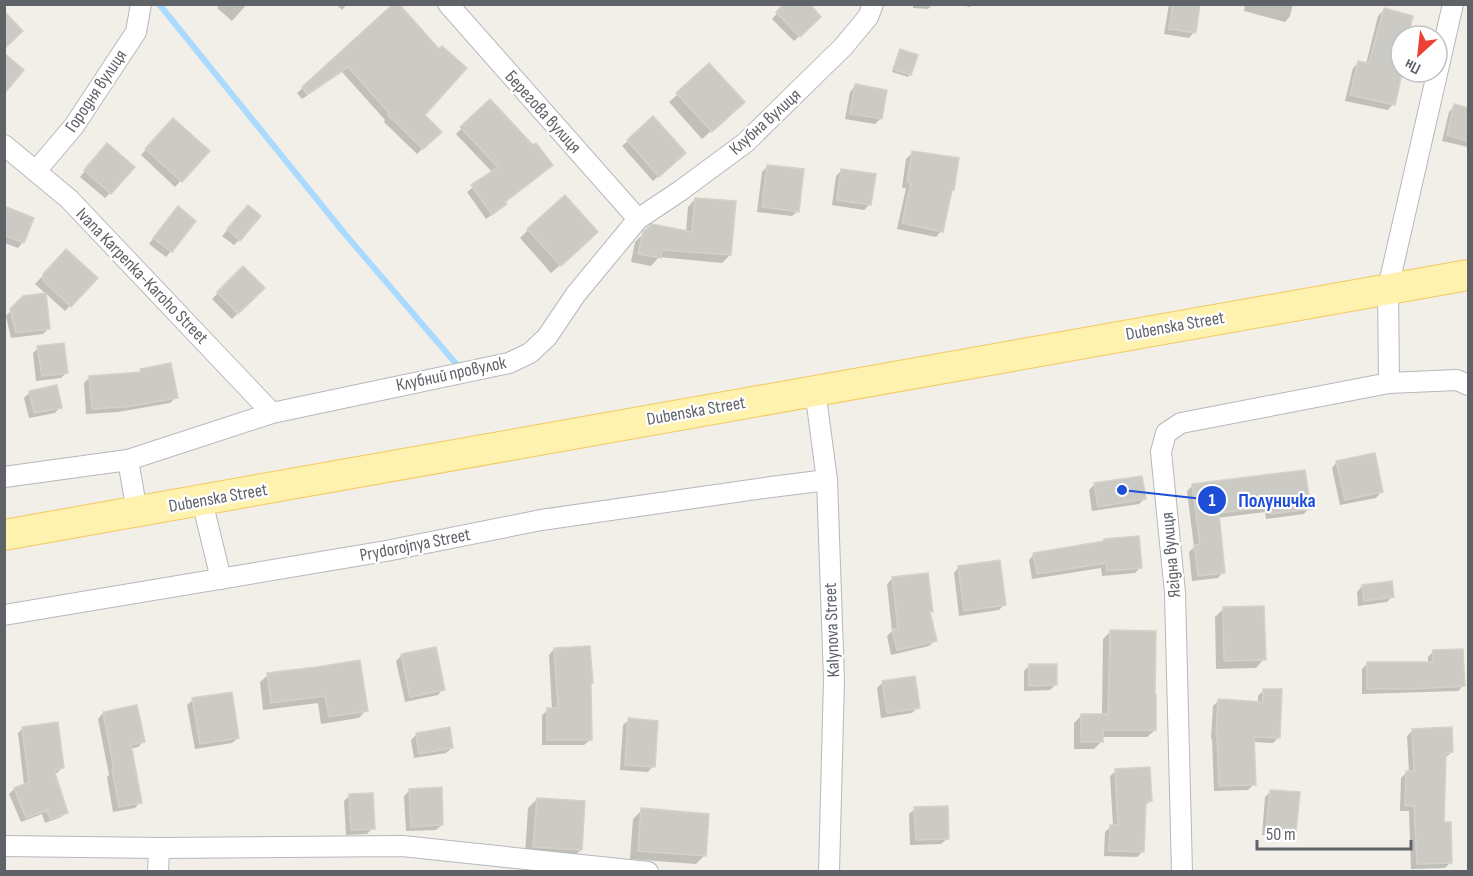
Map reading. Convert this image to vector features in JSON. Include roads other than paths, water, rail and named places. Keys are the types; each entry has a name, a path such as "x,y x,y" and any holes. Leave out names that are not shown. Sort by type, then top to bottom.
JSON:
{"main road":[{"name":"Dubenska Street","path":"4,535 1468,275"}],"street":[{"name":"Городня вулиця","path":"36,171 74,126 136,32 141,4"},
{"name":"Берегова вулиця","path":"447,4 638,219"},
{"name":"Клубна вулиця","path":"638,219 745,143 843,47 868,17 873,4"},
{"path":"1389,383 1388,288 1453,4"},
{"name":"Ivana Karpenka-Karoho Street","path":"4,146 69,199 272,413"},
{"name":"Клубний провулок","path":"4,477 128,460 272,413 509,363 530,353 547,337 576,294 638,219"},
{"name":"Ягідна вулиця","path":"1182,872 1175,593 1161,452 1166,433 1181,423 1389,383 1457,380 1468,385"},
{"name":"Kalynova Street","path":"815,390 827,480 834,680 829,872"},
{"path":"128,460 137,512"},
{"name":"Prydorojnya Street","path":"4,615 386,551 541,520 827,480"},
{"path":"202,501 221,579"},
{"path":"4,846 159,848 402,846 648,872"},
{"path":"158,872 159,848"}],"waterway":[{"path":"159,4 345,234 458,366"}],"place":[{"name":"Полуничка","path":"1122,490"}]}
